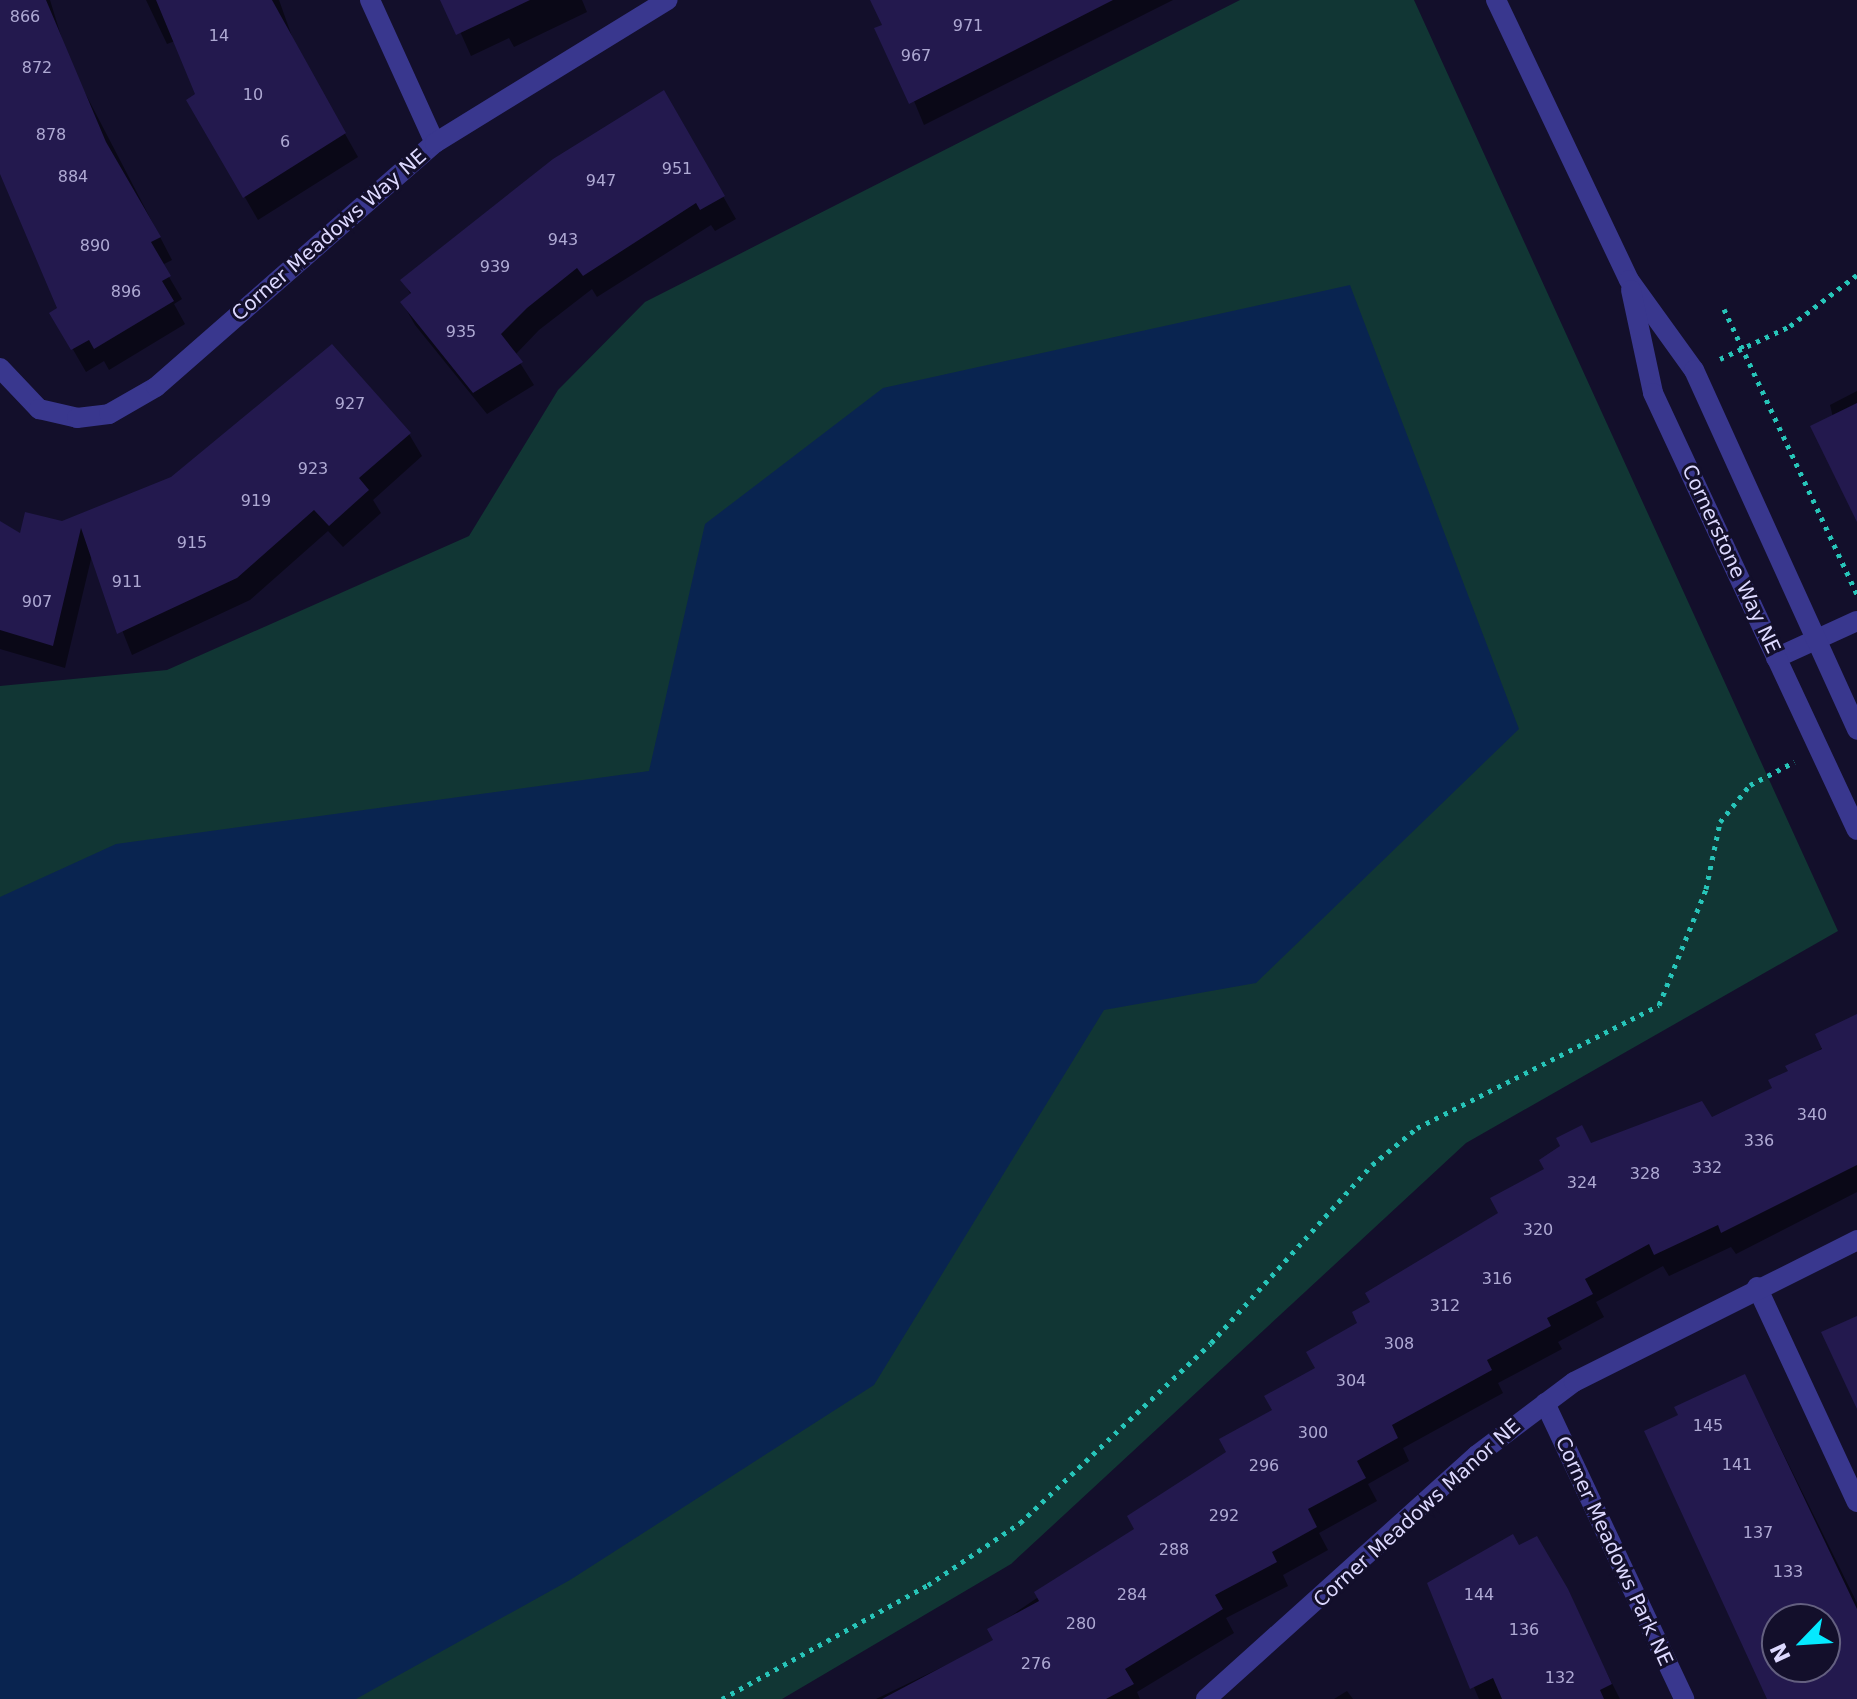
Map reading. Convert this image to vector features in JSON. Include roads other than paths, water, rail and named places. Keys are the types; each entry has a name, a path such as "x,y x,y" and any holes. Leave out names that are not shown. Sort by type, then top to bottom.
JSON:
{"street":[{"path":"370,0 435,143"},
{"name":"Corner Meadows Way NE","path":"0,368 39,409 77,418 109,414 156,387 435,143 667,0"},
{"name":"Cornerstone Way NE","path":"1496,0 1629,280 1694,370 1857,730"},
{"name":"Cornerstone Way NE","path":"1629,280 1653,393 1857,830"},
{"path":"1776,658 1857,621"},
{"name":"Corner Meadows Manor NE","path":"1206,1699 1545,1403 1634,1346 1857,1240"},
{"path":"1757,1287 1857,1502"},
{"name":"Corner Meadows Park NE","path":"1545,1403 1684,1699"}],"water":[{"path":"1350,285 1519,729 1256,983 1104,1010 874,1385 570,1580 356,1699 0,1699 0,897 116,844 649,771 705,524 883,388"}]}
